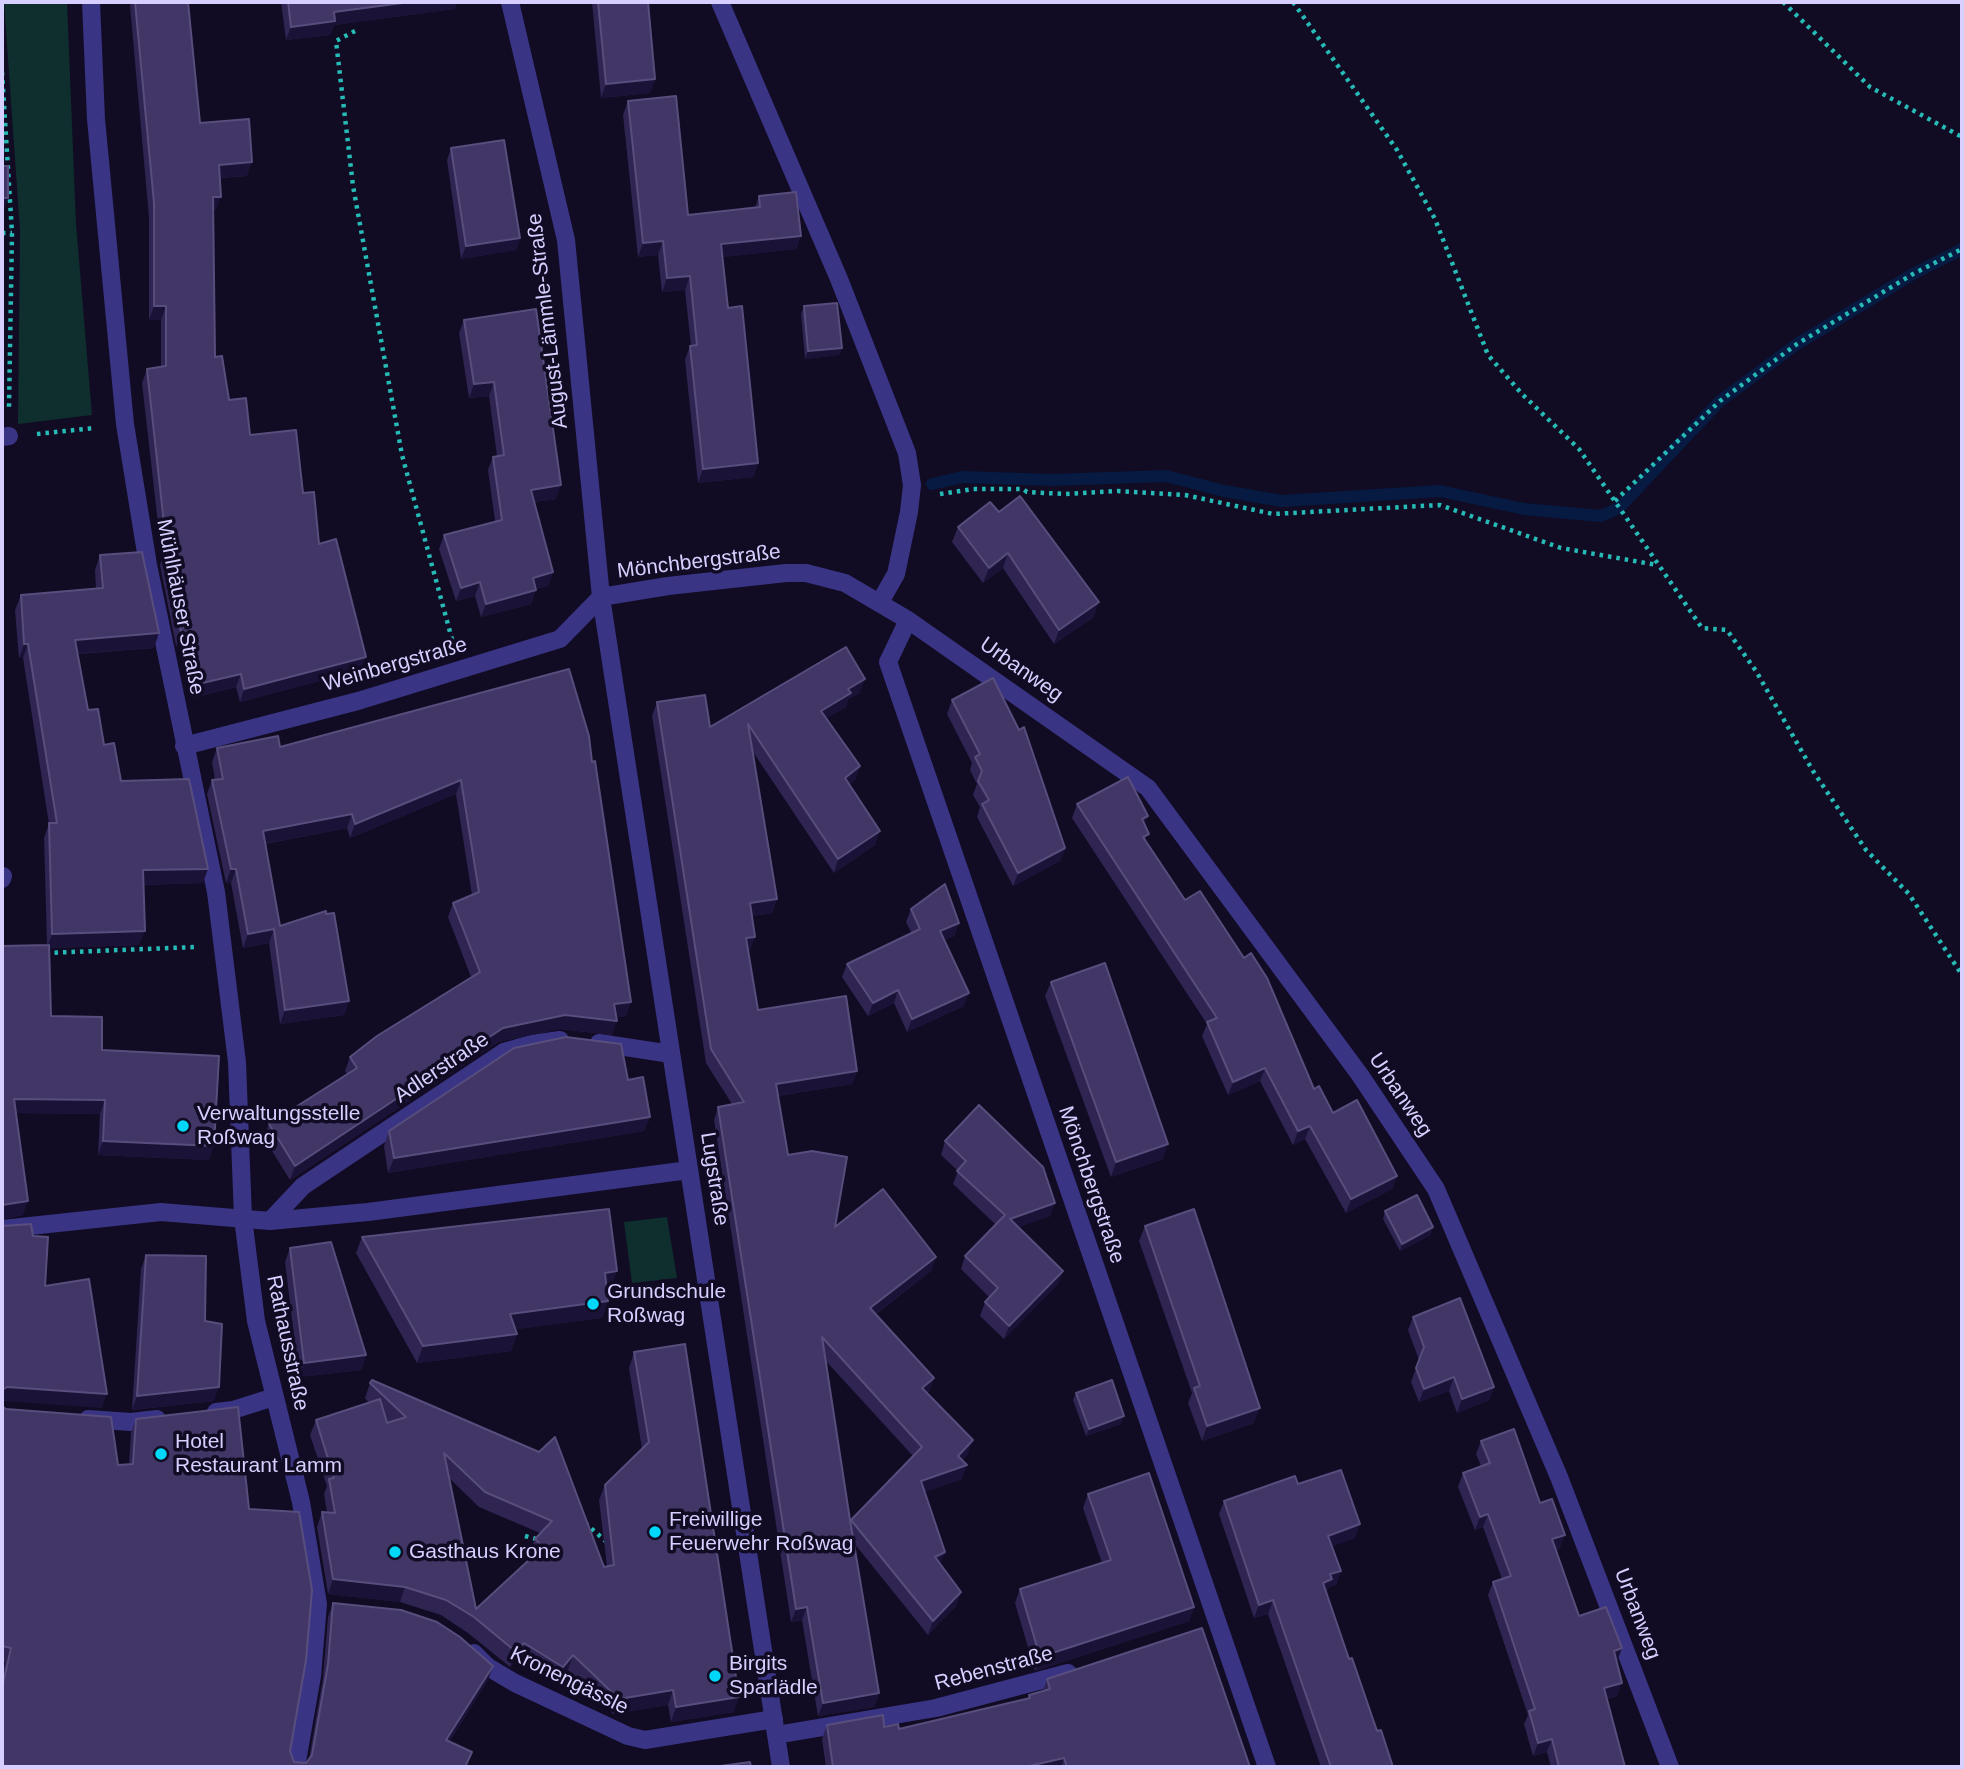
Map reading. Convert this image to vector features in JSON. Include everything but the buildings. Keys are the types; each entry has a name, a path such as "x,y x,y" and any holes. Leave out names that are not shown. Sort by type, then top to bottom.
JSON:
{"street":[{"name":"Mühlhäuser Straße","path":"91,2 96,119 125,424 148,565 184,746 205,831 224,945 237,1062 243,1218"},
{"name":"August-Lämmle-Straße","path":"510,2 566,240 601,597"},
{"path":"720,2 839,279 911,468 912,499 896,574 880,602"},
{"name":"Mönchbergstraße","path":"601,597 668,586 786,573 835,580 880,602"},
{"name":"Weinbergstraße","path":"184,746 358,701 560,639 601,597"},
{"name":"Lugstraße","path":"601,597 781,1767"},
{"name":"Urbanweg","path":"880,602 1148,788 1360,1075 1436,1189 1559,1477 1670,1767"},
{"name":"Mönchbergstraße","path":"908,620 888,662 1211,1625 1267,1767"},
{"name":"Adlerstraße","path":"270,1222 303,1186 504,1052 561,1040 671,1054"},
{"path":"2,1229 161,1212 270,1222 690,1170"},
{"name":"Rathausstraße","path":"243,1218 256,1321 325,1605 296,1767"},
{"path":"194,1414 233,1410 274,1396"},
{"path":"64,1418 131,1422 169,1417"},
{"name":"Kronengässle","path":"462,1642 488,1667 515,1683 628,1736 645,1740 775,1727"},
{"name":"Rebenstraße","path":"775,1727 936,1709 1087,1667"}],"path":[{"path":"1293,2 1397,150 1435,219 1488,355 1522,394 1566,433 1702,628 1727,630 1756,671 1813,771 1866,850 1909,894 1962,975"},
{"path":"1783,2 1870,87 1962,136"},
{"path":"355,31 336,41 353,186 402,456 462,670"},
{"path":"2,72 12,233 5,436"},
{"path":"2,233 12,233"},
{"path":"1615,502 1720,401 1797,344 1913,274 1962,249"},
{"path":"62,432 92,428"},
{"path":"912,499 973,489 1023,489 1027,492 1065,494 1118,491 1185,495 1273,514 1440,505 1561,548 1658,565"},
{"path":"38,953 160,951"},
{"path":"580,1519 617,1550"},
{"path":"525,1536 544,1540"}],"green space":[{"path":"4,2 67,2 76,224 92,415 18,424 20,230"},
{"path":"667,1217 677,1278 632,1283 624,1222"}],"waterway":[{"path":"932,484 962,477 1052,480 1166,476 1224,491 1282,501 1440,491 1524,509 1601,516 1619,508 1720,401 1797,344 1913,274 1962,249"}],"place":[{"name":"Verwaltungsstelle Roßwag","path":"183,1126"},
{"name":"Grundschule Roßwag","path":"593,1304"},
{"name":"Hotel Restaurant Lamm","path":"161,1454"},
{"name":"Freiwillige Feuerwehr Roßwag","path":"655,1532"},
{"name":"Gasthaus Krone","path":"395,1552"},
{"name":"Birgits Sparlädle","path":"715,1676"}]}
